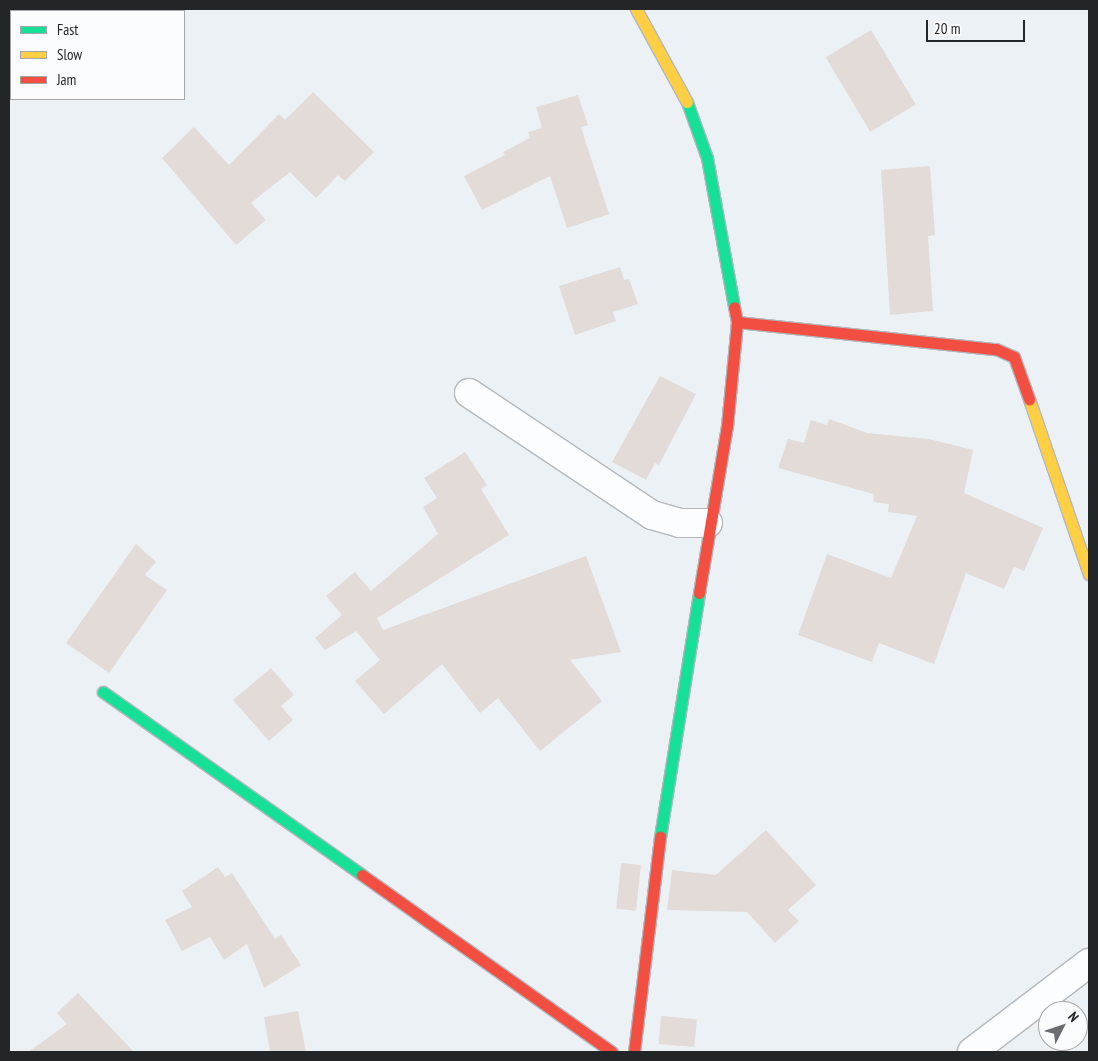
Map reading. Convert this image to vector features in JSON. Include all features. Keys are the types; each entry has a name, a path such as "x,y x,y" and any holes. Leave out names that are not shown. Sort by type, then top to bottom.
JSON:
{"street":[{"path":"634,1052 666,781 708,522 727,426 737,322 707,158 687,102 636,9"},
{"path":"737,322 996,349 1014,357 1089,574"},
{"path":"469,393 652,515 680,523 708,522"},
{"path":"103,692 612,1052"},
{"path":"972,1052 1089,963"}],"building":[{"path":"871,30 916,105 870,132 826,57"},
{"path":"313,92 374,152 345,181 338,175 316,198 290,172 251,203 266,220 236,245 162,158 194,127 229,165 279,114 285,120"},
{"path":"578,95 588,125 581,127 609,214 567,228 550,176 482,210 464,176 505,155 503,152 530,138 528,132 542,128 536,107"},
{"path":"930,166 935,235 928,236 933,311 890,315 881,170"},
{"path":"620,267 624,280 629,279 638,304 613,312 616,321 575,335 559,286"},
{"path":"660,376 696,394 659,465 655,463 646,480 612,462"},
{"path":"829,419 867,433 929,439 973,450 964,493 1043,528 1024,571 1014,567 1004,589 966,573 934,664 879,643 872,662 798,635 827,554 891,578 917,516 888,512 889,504 873,502 874,494 778,468 788,439 804,443 811,420 827,425"},
{"path":"465,452 487,485 481,489 509,535 377,618 383,630 586,556 621,652 570,660 602,701 540,751 498,698 480,713 442,664 384,714 355,681 380,660 356,631 325,650 315,638 342,615 326,596 355,572 371,591 438,534 423,507 437,498 424,478"},
{"path":"136,544 156,562 145,575 167,590 109,673 66,643"},
{"path":"271,668 294,695 281,706 293,720 269,741 233,700"},
{"path":"766,830 816,885 788,910 799,921 775,943 747,912 667,910 672,870 716,875"},
{"path":"621,863 641,865 636,911 616,909"},
{"path":"218,867 225,877 232,873 275,939 281,935 301,965 264,988 247,944 224,960 210,937 182,951 165,920 192,907 182,891"},
{"path":"78,993 134,1052 28,1052 67,1024 57,1013"},
{"path":"298,1011 306,1052 270,1052 264,1017"},
{"path":"661,1016 697,1019 694,1047 659,1044"}],"traffic: fast":[{"path":"687,102 707,158 734,307"},
{"path":"660,837 699,593"},
{"path":"103,692 362,875"}],"traffic: slow":[{"path":"636,9 687,102"},
{"path":"1029,399 1089,574"}],"traffic: jam":[{"path":"699,593 727,426 737,322 734,307"},
{"path":"737,322 996,349 1014,357 1029,399"},
{"path":"634,1052 660,837"},
{"path":"362,875 612,1052"}]}
